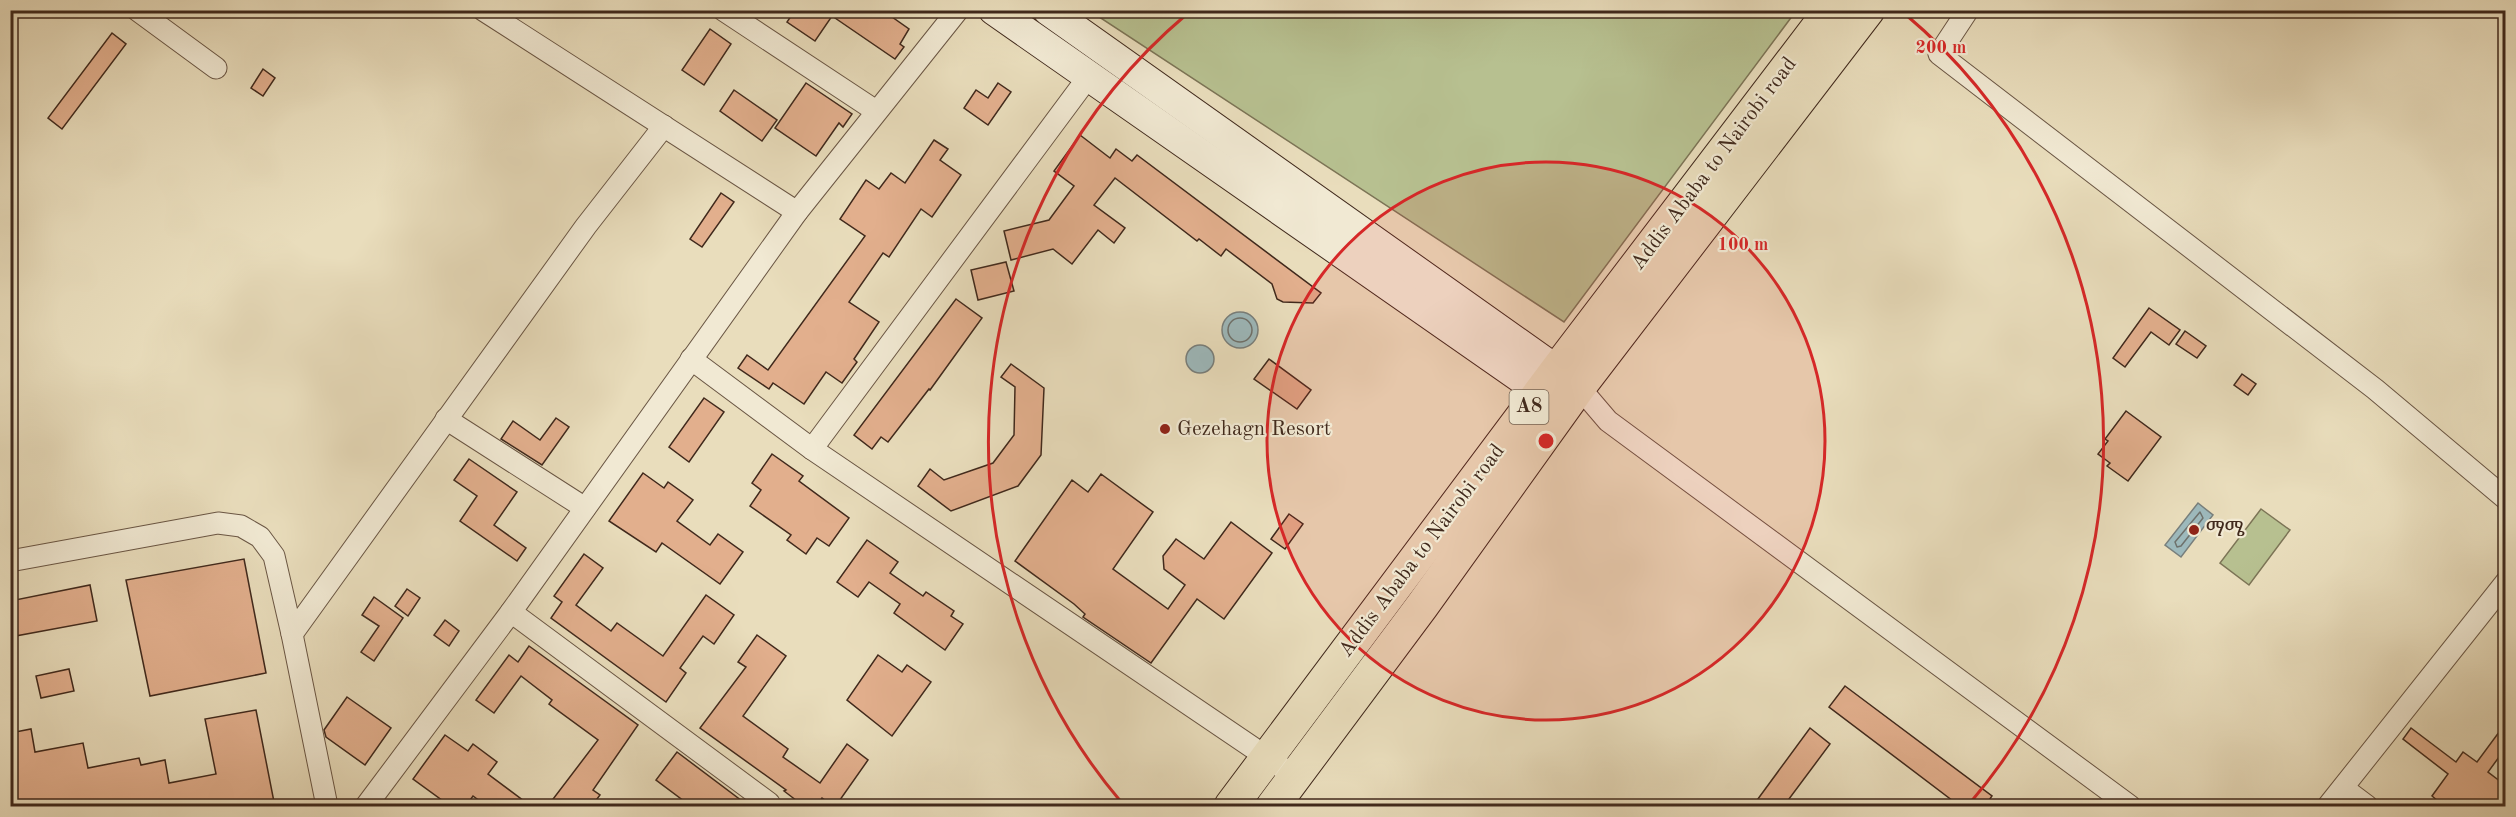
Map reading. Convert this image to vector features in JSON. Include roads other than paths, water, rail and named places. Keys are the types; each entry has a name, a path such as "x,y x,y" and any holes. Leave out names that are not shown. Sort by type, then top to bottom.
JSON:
{"highway":[{"name":"Addis Ababa to Nairobi road","path":"1273,807 1296,777 1560,389 1831,10"},
{"name":"Addis Ababa to Nairobi road","path":"1231,807 1560,389 1868,10"}],"street":[{"path":"137,10 216,68"},
{"path":"483,10 797,212"},
{"path":"723,10 876,111"},
{"path":"366,807 511,612 797,212 958,10"},
{"path":"994,10 1089,76 1608,421 2130,807"},
{"path":"1048,10 1560,389"},
{"path":"1968,10 1939,54 2375,389 2505,499"},
{"path":"812,449 1089,76"},
{"path":"292,634 586,226 664,126"},
{"path":"692,359 812,449 1296,777"},
{"path":"446,419 585,508"},
{"path":"10,561 218,523 241,525 260,537 274,556 327,807"},
{"path":"2328,807 2505,582"},
{"path":"511,612 769,803"},
{"path":"2343,788 2367,807"}],"water":[{"path":"1240,312 1253,317 1258,330 1253,343 1240,348 1227,343 1222,330 1227,317"},
{"path":"1200,345 1210,349 1214,359 1210,369 1200,373 1190,369 1186,359 1190,349"},
{"path":"2198,503 2213,515 2181,557 2165,545"}],"place":[{"name":"Gezehagn Resort","path":"1165,429"},
{"name":"ማሜ","path":"2194,530"}]}
